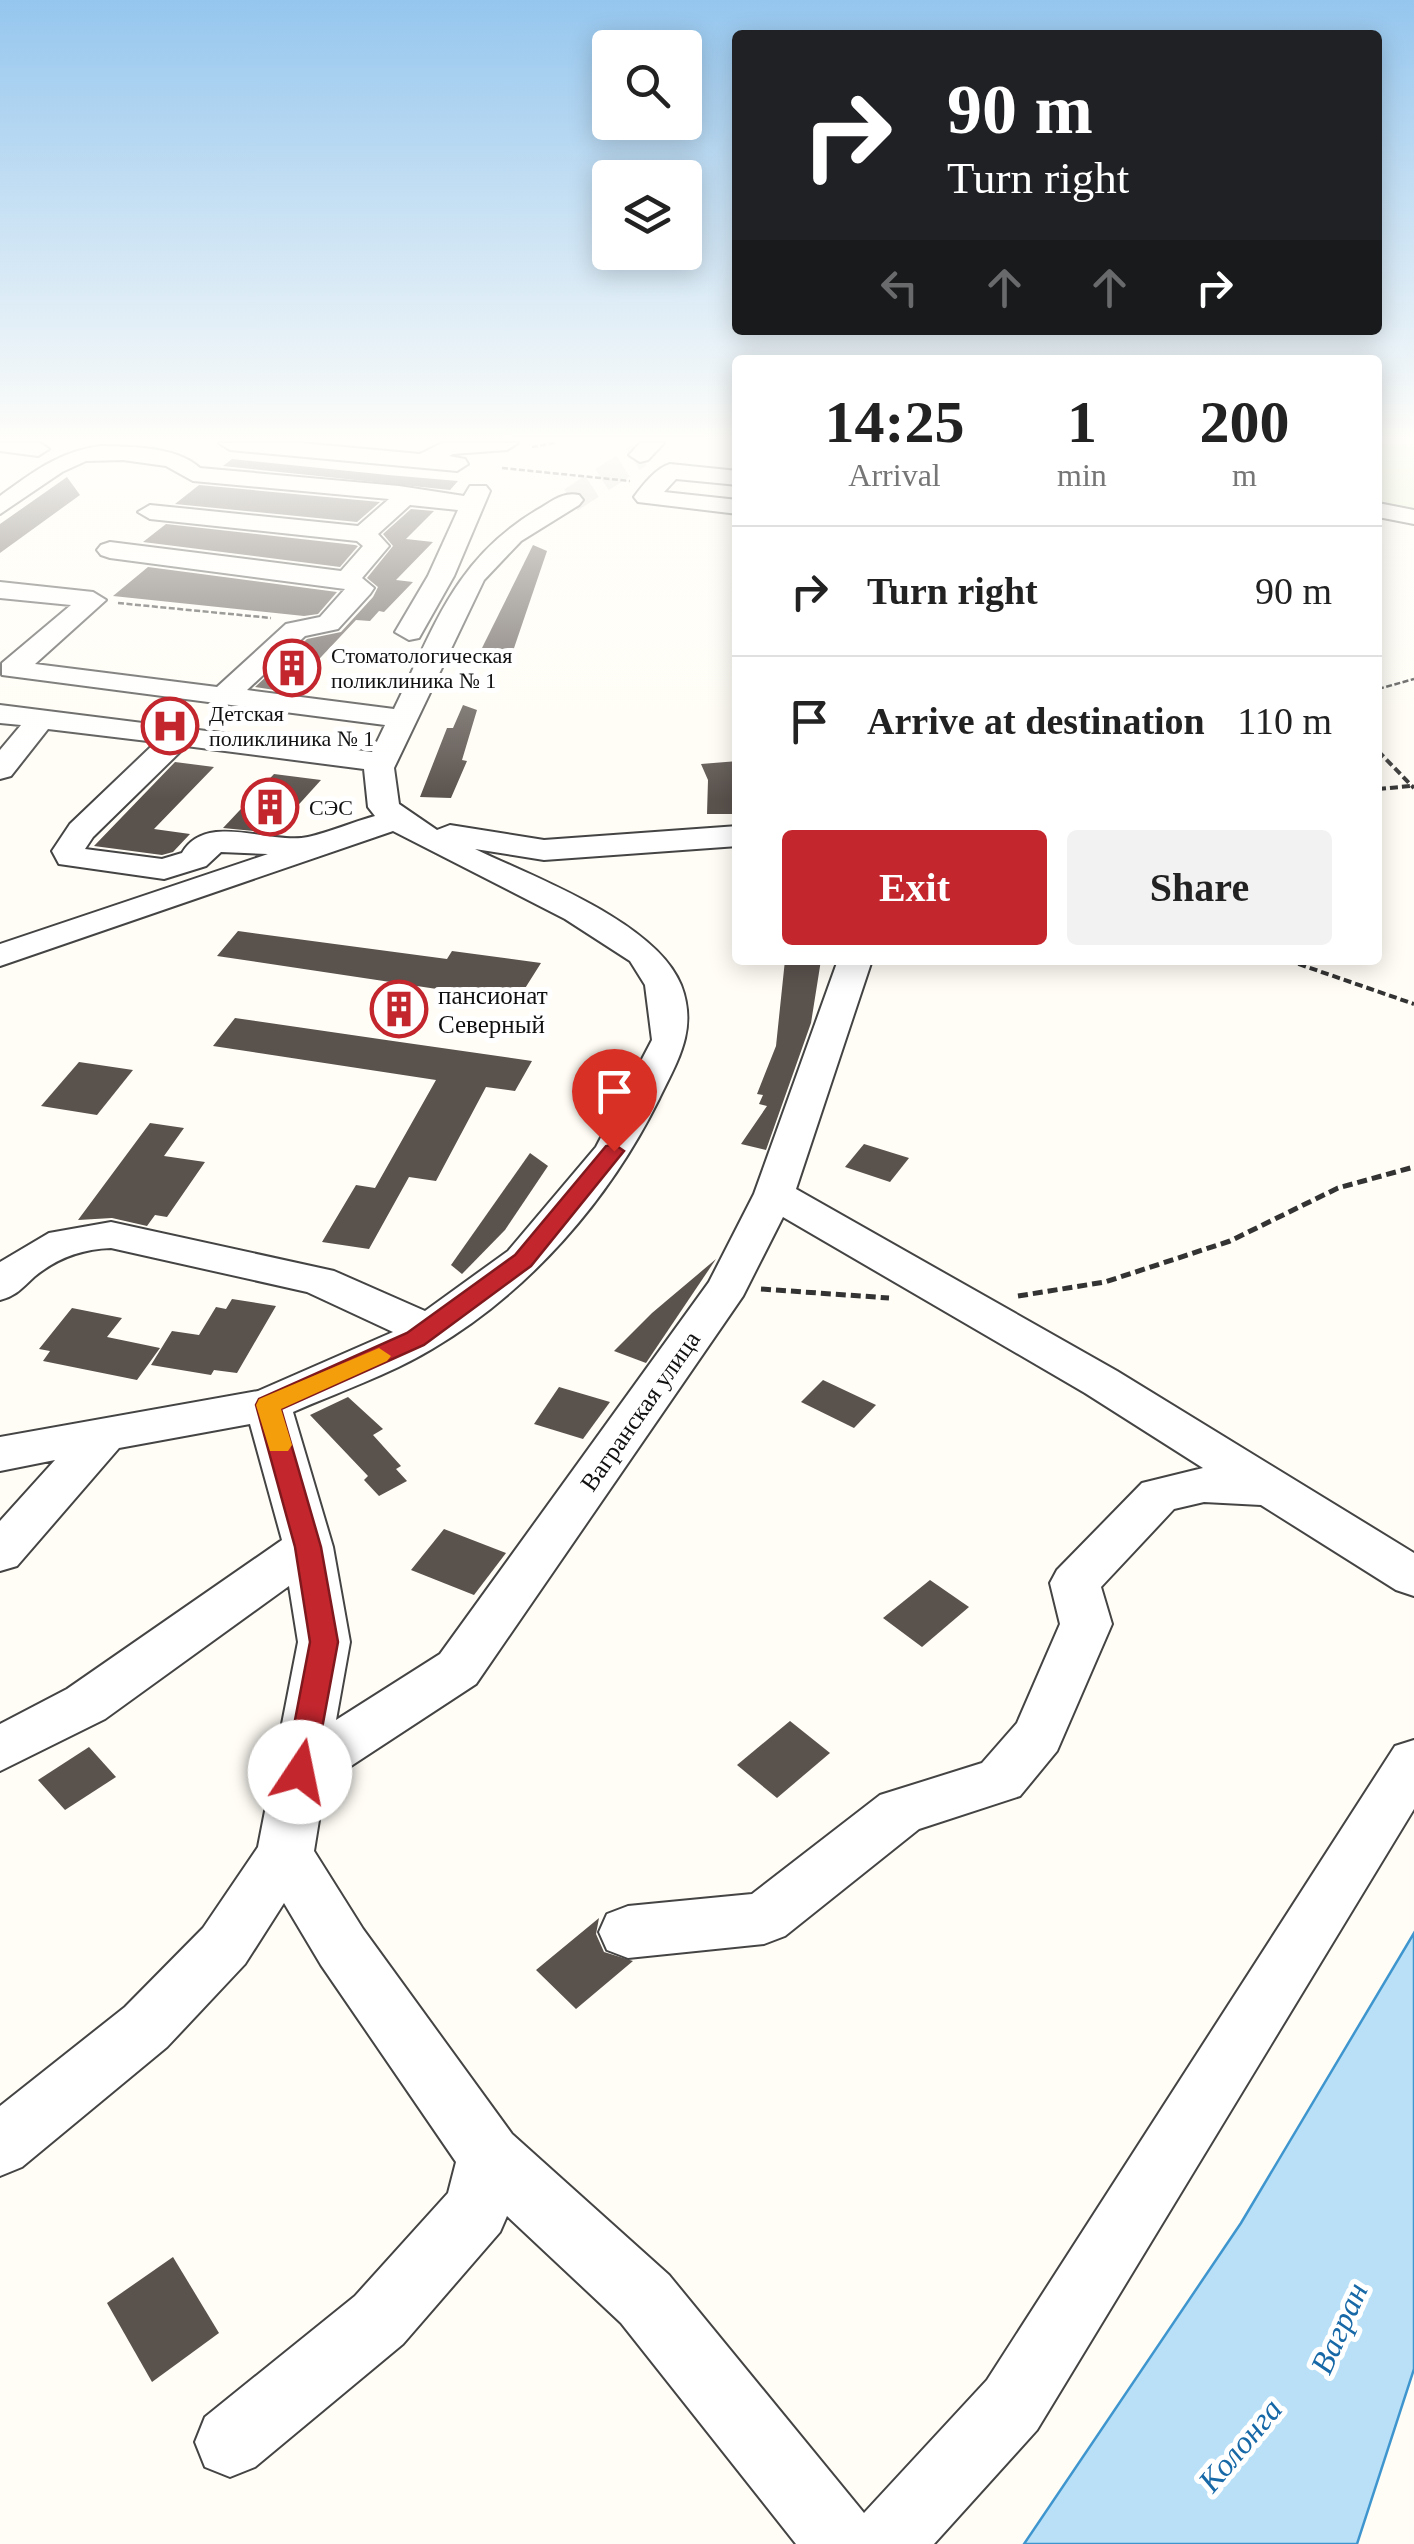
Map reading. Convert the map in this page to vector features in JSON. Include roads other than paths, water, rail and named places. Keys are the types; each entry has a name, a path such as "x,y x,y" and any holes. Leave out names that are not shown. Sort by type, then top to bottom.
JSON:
{"street":[{"path":"203,562 347,580 361,588 329,623"},
{"path":"347,580 363,562"},
{"path":"0,1454 268,1405 428,1330 523,1260 614,1151 670,1040 663,985 643,954 576,912 404,824 384,806 379,768 404,719 427,634 460,562"},
{"path":"457,576 477,562"},
{"path":"0,590 92,600 6,674"},
{"path":"224,696 296,630 329,623 427,634"},
{"path":"6,674 404,719"},
{"path":"0,714 382,762"},
{"path":"0,770 41,719"},
{"path":"180,736 80,832 68,851 70,857 164,869 196,859 199,850 216,842 313,846"},
{"path":"0,956 275,863 313,846 404,824 544,850 732,836"},
{"name":"Вагранская улица","path":"300,1772 458,1669 728,1286 774,1194 853,965"},
{"path":"774,1194 966,1304 1414,1577"},
{"path":"0,1286 19,1264 46,1250 88,1234 111,1236 319,1280 428,1330"},
{"path":"0,2146 159,2013 224,1946 285,1854 324,1642 308,1547 268,1405"},
{"path":"0,1552 102,1438"},
{"path":"628,1932 764,1918 900,1812 1001,1780 1038,1736 1086,1624 1075,1583 1159,1494 1204,1485 1271,1488"},
{"path":"0,1749 86,1704 308,1547"},
{"path":"885,2544 1012,2405 1414,1762"},
{"path":"285,1854 342,1947 489,2156 645,2299 842,2544"},
{"path":"230,2442 378,2320 476,2209 489,2156"}],"water":[{"path":"1414,1933 1414,2369 1357,2544 1024,2544 1241,2223"}],"place":[{"name":"Стоматологическая поликлиника № 1","path":"292,668"},
{"name":"Детская поликлиника № 1","path":"170,726"},
{"name":"СЭС","path":"270,807"},
{"name":"пансионат Северный","path":"399,1009"}],"water label":[{"name":"Вагран","path":"1339,2328"},
{"name":"Колонга","path":"1240,2445"}]}
